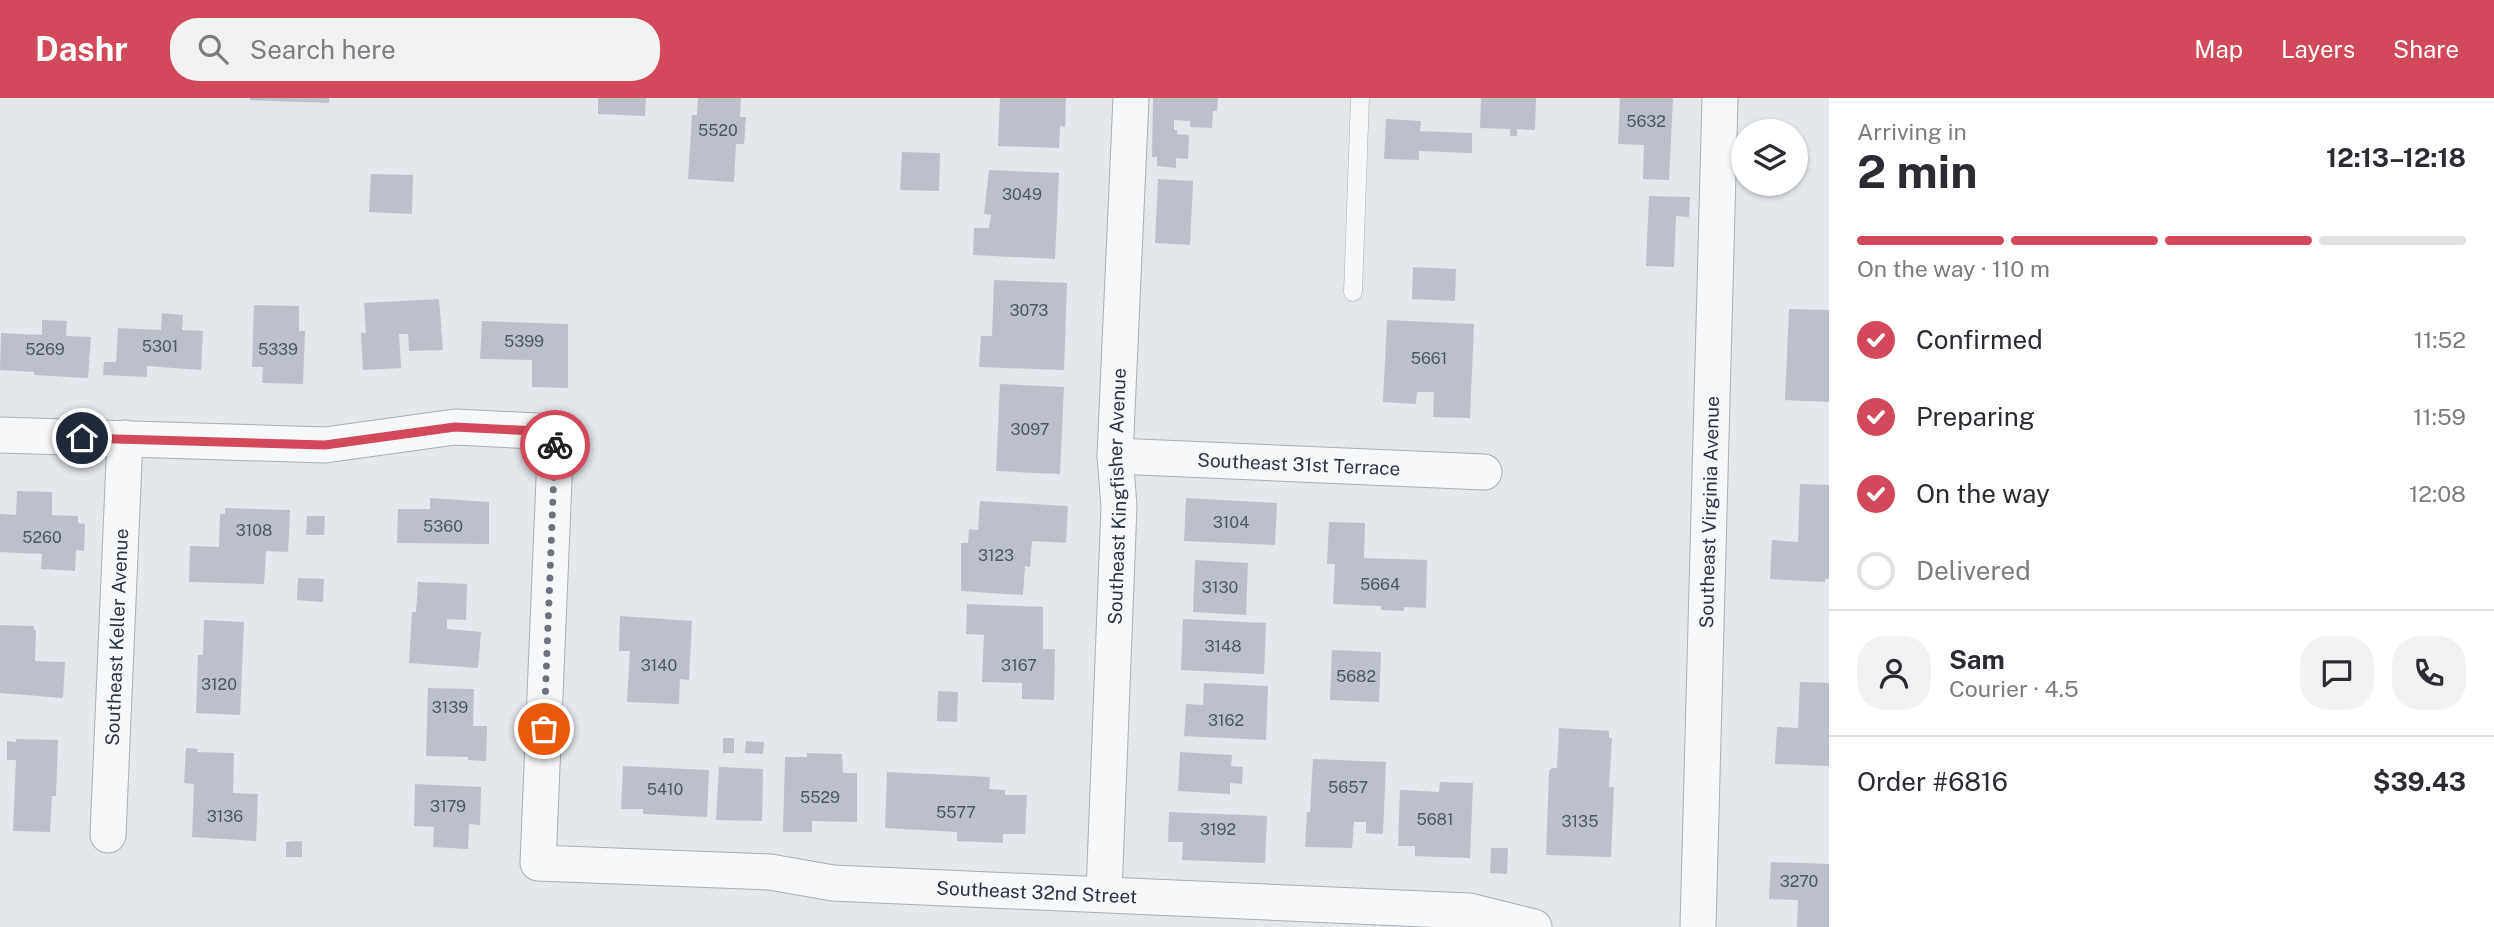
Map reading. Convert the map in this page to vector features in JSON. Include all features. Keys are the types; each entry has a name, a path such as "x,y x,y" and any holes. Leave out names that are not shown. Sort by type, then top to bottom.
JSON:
{"street":[{"name":"Southeast Kingfisher Avenue","path":"1104,893 1119,506 1115,456 1131,98"},
{"name":"Southeast Virginia Avenue","path":"1698,927 1720,98"},
{"name":"Southeast 32nd Street","path":"125,438 325,445 455,427 556,432 538,863 770,872 833,883 1469,911 1534,927"},
{"path":"0,435 125,438"},
{"name":"Southeast Keller Avenue","path":"108,835 125,438"},
{"name":"Southeast 31st Terrace","path":"1115,456 1484,472"}],"lane":[{"path":"1353,292 1360,98"}],"building":[{"path":"329,98 329,103 250,100"},
{"path":"598,98 646,98 645,116 598,114"},
{"path":"698,98 741,98 740,117 746,117 744,144 736,144 734,182 688,179 692,115 697,115"},
{"path":"1000,98 1066,98 1065,127 1060,126 1059,148 998,146"},
{"path":"1153,98 1218,98 1217,111 1213,111 1212,128 1190,127 1190,121 1174,120 1177,134 1189,135 1188,159 1176,158 1176,168 1157,166 1157,157 1152,157"},
{"path":"1481,98 1536,98 1535,130 1517,129 1517,136 1510,136 1510,129 1480,128"},
{"path":"1620,98 1673,98 1669,180 1643,179 1644,145 1618,144"},
{"path":"1386,119 1421,121 1420,131 1472,133 1472,153 1419,151 1419,160 1384,159"},
{"path":"902,152 940,153 939,191 900,190"},
{"path":"989,170 1059,173 1055,259 973,255 974,228 989,228 991,215 984,214"},
{"path":"371,174 413,175 412,214 369,212"},
{"path":"1158,179 1193,181 1190,245 1155,243"},
{"path":"1649,196 1690,197 1689,217 1676,216 1674,267 1646,266"},
{"path":"1413,267 1456,269 1455,301 1412,299"},
{"path":"994,280 1067,283 1064,370 979,367 981,336 992,336"},
{"path":"439,299 443,350 409,351 408,334 399,334 401,368 363,370 361,333 366,333 364,303"},
{"path":"254,305 299,306 299,331 305,331 303,384 262,383 263,367 252,367"},
{"path":"1789,309 1829,310 1829,402 1785,400"},
{"path":"162,313 183,315 182,330 203,331 201,370 147,366 147,377 103,375 104,362 116,362 118,328 161,330"},
{"path":"42,320 67,321 66,336 91,337 88,378 0,370 1,333 42,335"},
{"path":"1387,320 1474,324 1470,418 1433,417 1434,392 1417,392 1416,404 1383,402"},
{"path":"482,321 568,324 568,388 532,387 532,360 480,359"},
{"path":"1000,384 1064,387 1060,474 996,471"},
{"path":"1800,484 1829,485 1829,579 1825,579 1825,582 1770,579 1772,540 1798,542"},
{"path":"17,491 52,492 52,515 78,516 78,523 85,524 84,551 76,550 75,571 41,569 42,554 0,552 0,514 16,515"},
{"path":"430,498 489,502 489,544 397,543 398,509 430,509"},
{"path":"1186,498 1277,503 1275,545 1184,541"},
{"path":"980,501 1068,506 1066,543 1032,541 1030,567 1025,566 1023,595 961,591 961,543 968,543 969,529 978,530"},
{"path":"225,508 290,510 288,552 266,551 264,584 189,582 190,546 219,547 220,514 225,514"},
{"path":"307,516 325,516 324,535 306,535"},
{"path":"1329,522 1365,523 1364,558 1427,560 1426,608 1404,607 1404,611 1381,610 1381,606 1333,604 1335,564 1327,564"},
{"path":"1195,560 1248,563 1246,615 1193,612"},
{"path":"298,578 324,579 323,602 297,600"},
{"path":"418,582 467,584 466,620 447,619 447,629 481,632 478,668 409,663 412,612 416,612"},
{"path":"967,604 1043,607 1043,649 1055,649 1054,700 1022,699 1022,683 982,682 984,635 966,634"},
{"path":"620,616 692,621 689,680 680,679 679,704 627,702 630,651 619,651"},
{"path":"1183,619 1266,623 1264,674 1181,670"},
{"path":"204,620 244,622 240,715 196,713 198,655 203,655"},
{"path":"0,625 34,626 35,661 65,662 63,698 0,693"},
{"path":"1332,650 1381,652 1379,702 1330,700"},
{"path":"1800,682 1829,683 1829,766 1775,764 1777,727 1798,728"},
{"path":"1204,683 1268,686 1266,740 1184,736 1186,704 1203,705"},
{"path":"428,688 474,689 473,726 487,726 486,761 468,760 468,757 426,756"},
{"path":"938,691 958,692 957,722 937,721"},
{"path":"1559,728 1609,731 1609,738 1612,738 1609,787 1614,787 1611,857 1546,855 1549,771 1557,768"},
{"path":"723,738 734,738 734,753 723,753"},
{"path":"16,739 58,740 56,796 52,796 50,832 13,831 16,760 7,760 7,741 16,742"},
{"path":"746,741 764,742 763,754 745,753"},
{"path":"186,748 198,749 197,752 234,753 233,793 258,794 256,841 192,837 194,784 184,783"},
{"path":"1180,752 1232,755 1231,766 1243,767 1242,784 1230,783 1230,794 1178,791"},
{"path":"807,753 842,754 843,773 857,773 857,822 812,821 812,832 783,832 785,757 807,757"},
{"path":"1313,759 1386,762 1383,834 1366,833 1366,822 1354,822 1352,848 1305,847"},
{"path":"623,766 709,770 707,817 643,814 643,809 621,809"},
{"path":"719,767 763,769 762,821 716,820"},
{"path":"887,772 990,777 989,789 1005,790 1005,795 1027,795 1025,834 1003,834 1003,843 957,841 957,832 885,828"},
{"path":"1440,782 1473,783 1470,858 1415,856 1415,846 1398,846 1400,790 1439,792"},
{"path":"415,784 481,787 480,825 469,824 468,849 433,847 434,827 414,826"},
{"path":"1169,812 1267,816 1265,863 1182,860 1183,842 1168,842"},
{"path":"302,841 302,857 286,857 286,842"},
{"path":"1491,848 1508,848 1507,874 1490,873"},
{"path":"1771,862 1829,864 1829,927 1797,927 1798,900 1769,899"}],"way so far":[{"path":"544,729 555,445"}],"route":[{"path":"82,438 325,445 455,427 556,432 555,445"}]}
